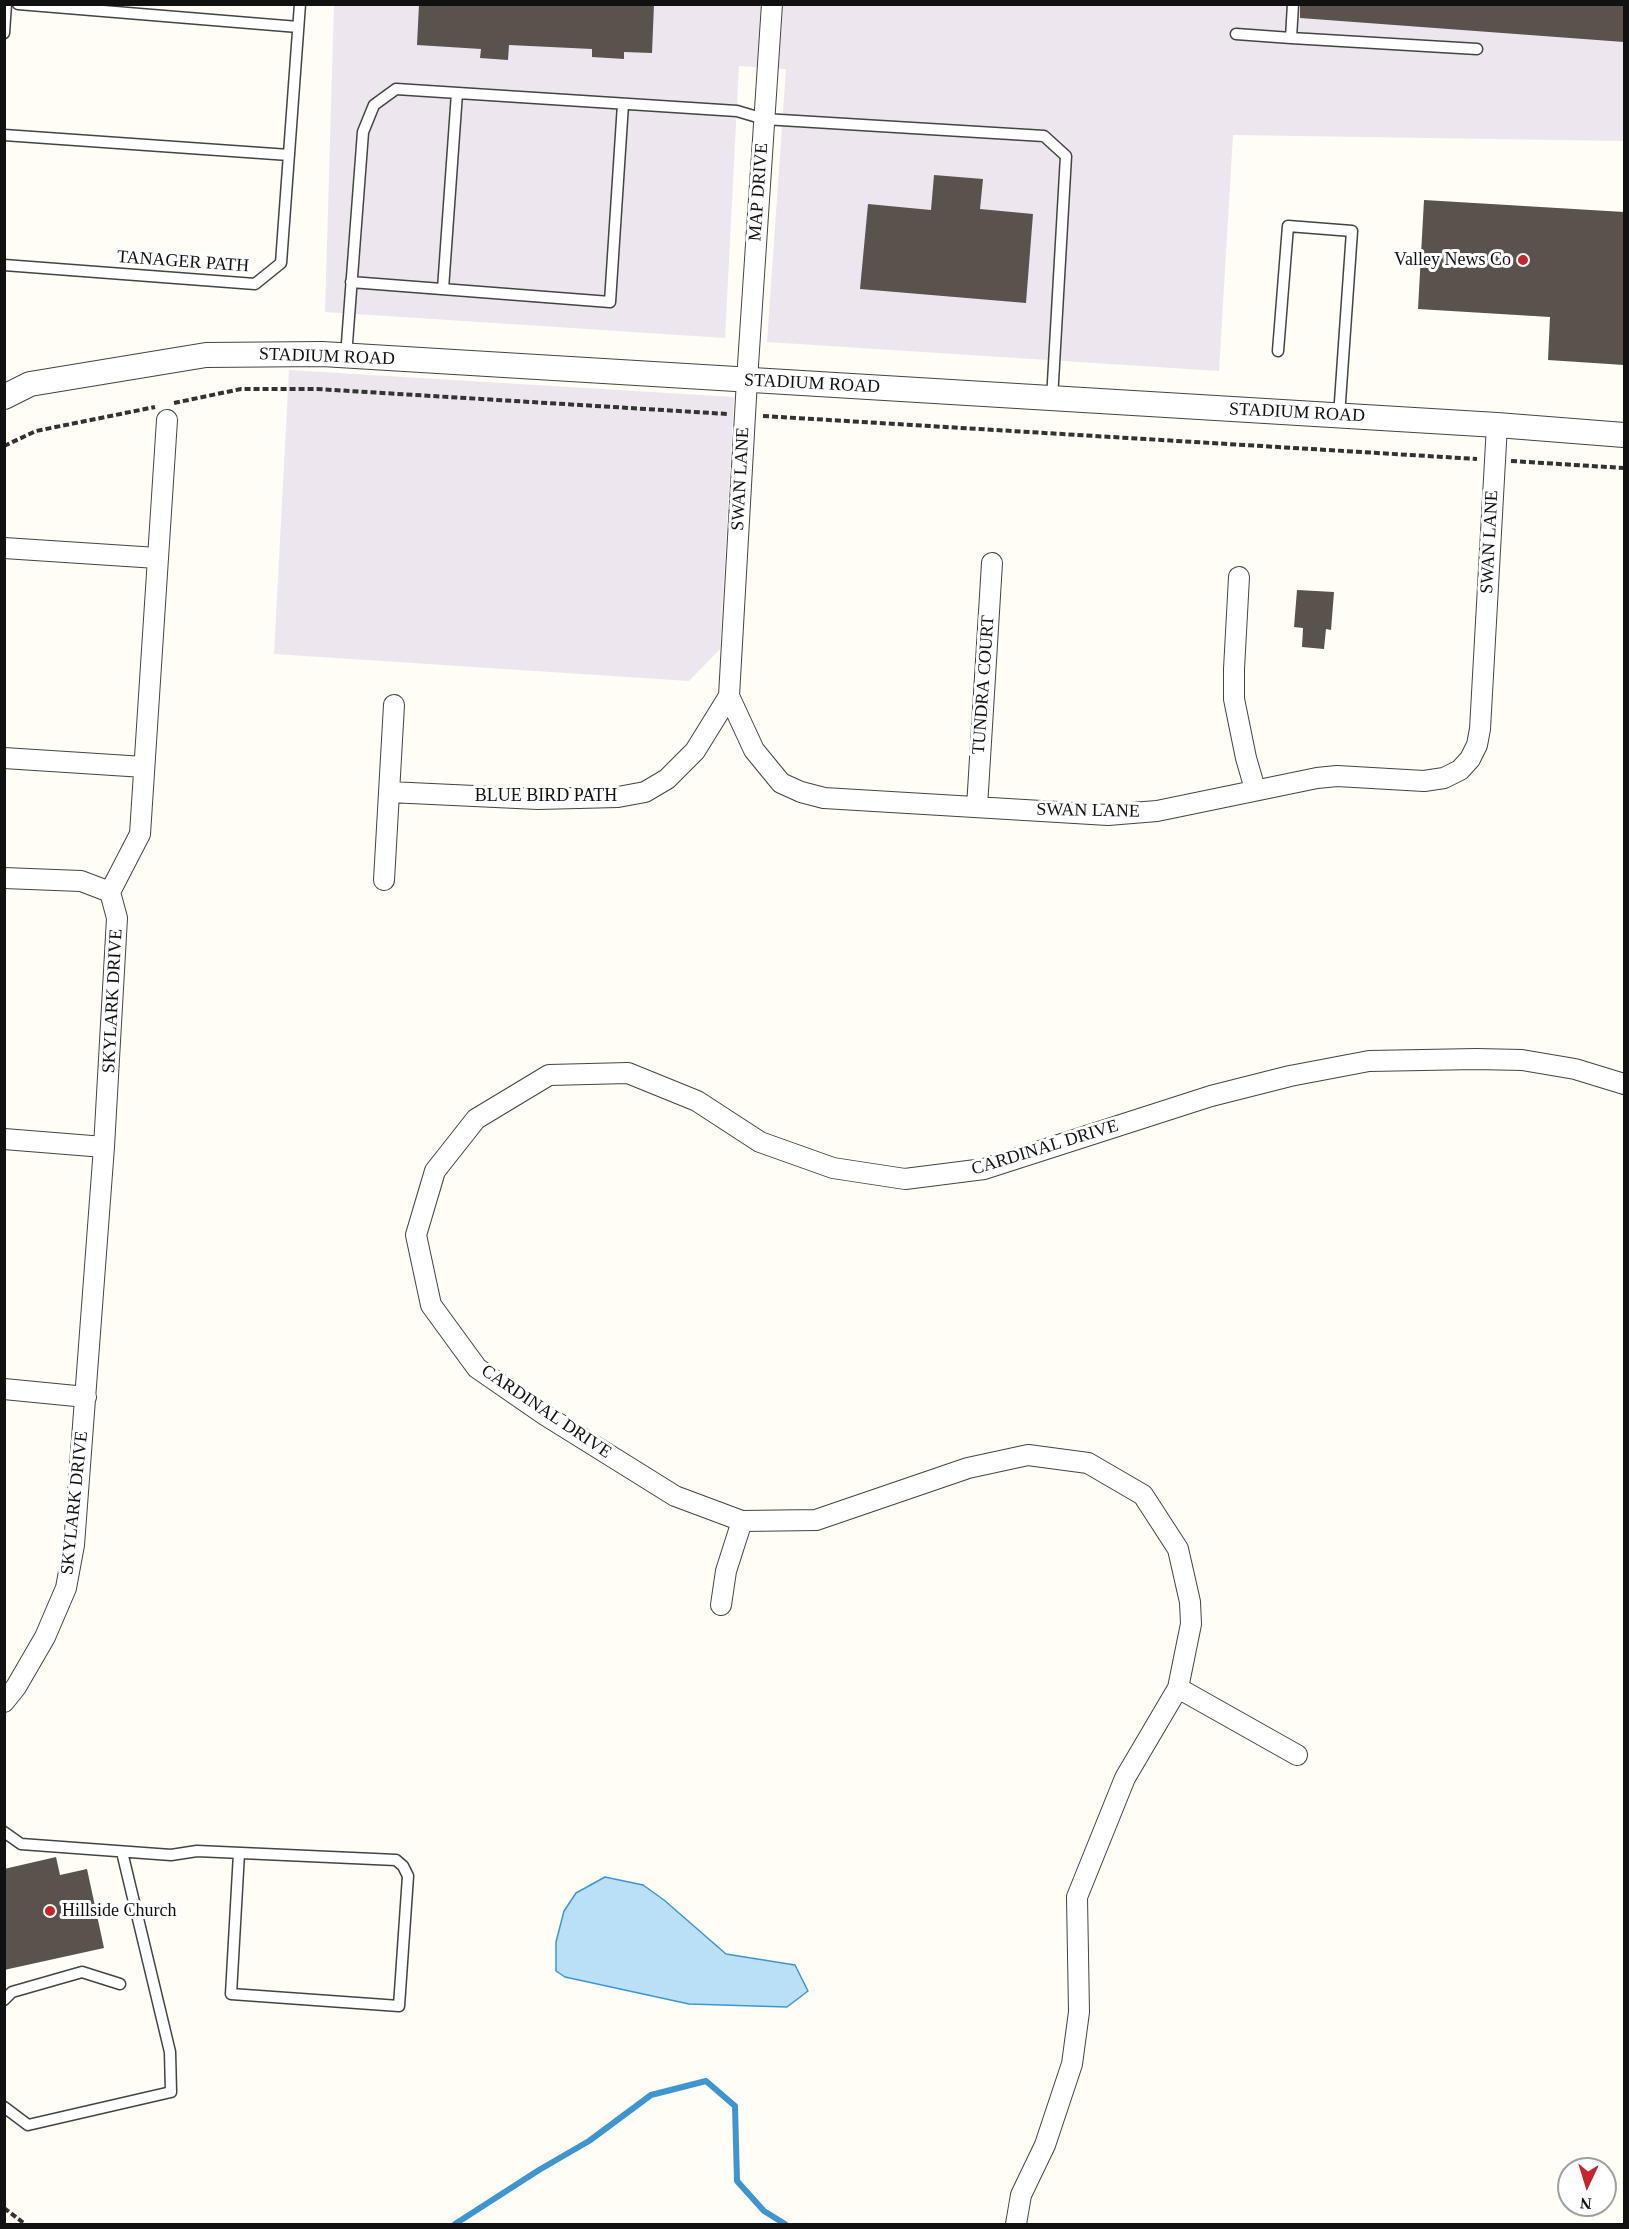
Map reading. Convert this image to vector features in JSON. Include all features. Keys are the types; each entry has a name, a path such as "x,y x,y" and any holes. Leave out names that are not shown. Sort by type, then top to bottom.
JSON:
{"street":[{"name":"MAP DRIVE","path":"747,380 772,4"},
{"name":"STADIUM ROAD","path":"4,397 30,384 206,355 346,356 1497,425 1624,435"},
{"name":"SWAN LANE","path":"747,380 729,696 754,750 781,783 801,792 824,798 1131,815 1255,789 1337,776 1424,781 1444,778 1460,770 1470,759 1477,745 1480,729 1497,425"},
{"path":"4,878 81,881 110,892 140,834 167,410"},
{"path":"4,548 158,558"},
{"name":"TUNDRA COURT","path":"977,807 992,562"},
{"path":"1239,577 1234,699 1255,789"},
{"name":"BLUE BIRD PATH","path":"389,792 538,799 618,798 645,792 668,779 695,751 729,696"},
{"path":"384,880 394,705"},
{"path":"4,758 144,767"},
{"name":"SKYLARK DRIVE","path":"4,1702 16,1688 45,1637 66,1588 74,1545 104,1147 117,918 110,892"},
{"name":"CARDINAL DRIVE","path":"1016,2224 1021,2195 1044,2145 1072,2064 1079,2012 1077,1897 1125,1778 1178,1688 1191,1624 1190,1602 1178,1548 1143,1495 1088,1463 1028,1455 968,1468 816,1520 742,1521 675,1496 526,1402 477,1368 430,1305 416,1235 435,1171 476,1119 549,1075 628,1073 697,1101 760,1142 832,1168 905,1179 984,1169 1211,1096 1290,1076 1369,1061 1522,1060 1575,1069 1624,1084"},
{"path":"4,1139 104,1147"},
{"path":"4,1389 86,1397"},
{"path":"721,1605 726,1571 742,1521"},
{"path":"1178,1688 1297,1755"}],"lane":[{"path":"4,33 6,4"},
{"path":"18,4 298,27"},
{"name":"TANAGER PATH","path":"4,265 255,284 280,263 300,4"},
{"path":"1291,38 1293,4"},
{"path":"1236,34 1477,49"},
{"path":"346,356 363,132 374,105 396,89 737,111 764,119 1044,136 1066,156 1052,399"},
{"path":"443,289 457,93"},
{"path":"351,282 610,302 623,104"},
{"path":"4,135 289,155"},
{"path":"1278,351 1288,226 1352,231 1339,416"},
{"path":"4,1832 21,1844 171,1856 197,1851 396,1860 403,1866 408,1876 399,2006 231,1994 239,1853"},
{"path":"4,2107 28,2125 171,2092 170,2052 122,1852"},
{"path":"4,2001 12,1992 82,1972 120,1984"}],"path":[{"path":"4,446 36,431 167,410 241,389 317,389 1624,468"},
{"path":"4,2208 25,2224"}],"shaded area":[{"path":"334,5 1624,5 1624,141 1233,135 1219,371 767,342 786,69 739,66 725,338 325,312"},
{"path":"289,370 734,397 720,649 689,681 274,654"}],"water":[{"path":"605,1877 643,1885 664,1900 726,1954 795,1965 808,1991 787,2007 689,2004 565,1977 556,1971 556,1942 564,1911 576,1893"}],"building":[{"path":"419,4 654,4 652,53 624,52 624,59 592,57 592,49 509,45 508,60 480,58 481,49 417,45"},
{"path":"1300,4 1624,4 1624,42 1300,18"},
{"path":"934,175 983,179 980,209 1033,214 1026,303 860,289 868,204 931,210"},
{"name":"Valley News Co","path":"1424,200 1624,212 1624,365 1548,360 1550,317 1418,309"},
{"path":"1297,590 1334,592 1331,630 1326,629 1324,649 1302,647 1303,628 1294,627"},
{"name":"Hillside Church","path":"56,1857 60,1875 87,1869 104,1948 4,1970 4,1869"}],"waterway":[{"path":"455,2224 589,2141 651,2095 706,2081 735,2106 737,2181 764,2211 785,2224"}],"place":[{"name":"Valley News Co","path":"1523,260"},
{"name":"Hillside Church","path":"50,1911"}]}
